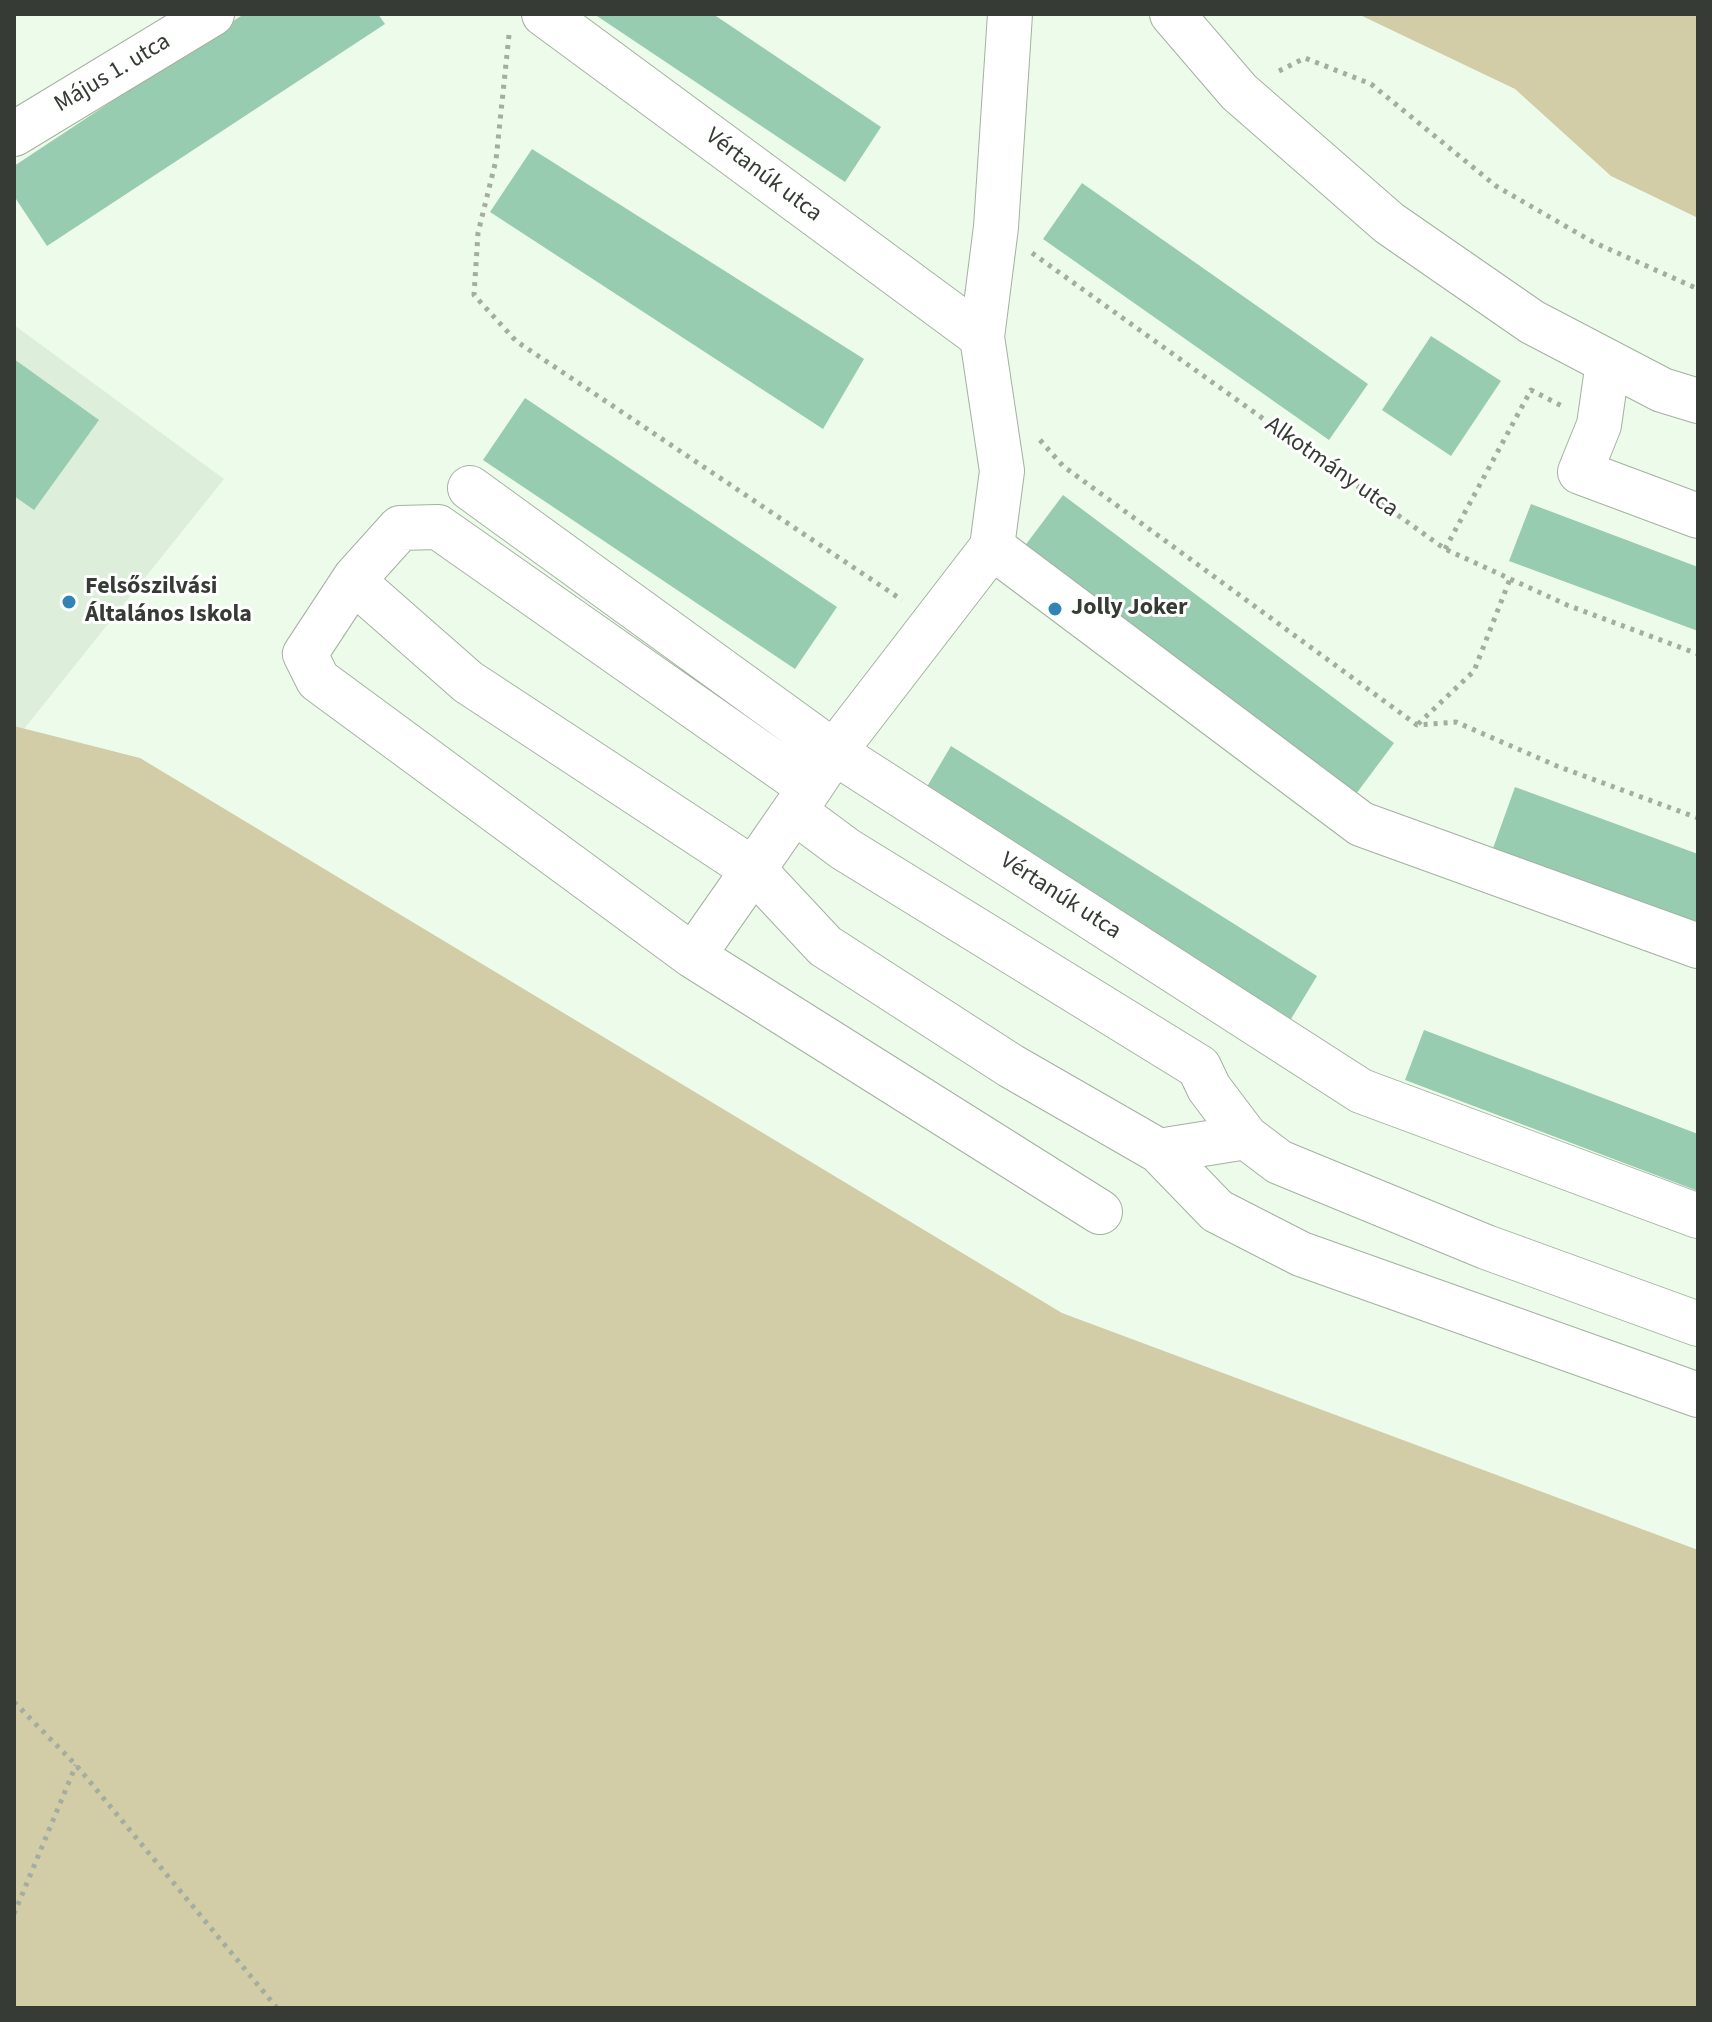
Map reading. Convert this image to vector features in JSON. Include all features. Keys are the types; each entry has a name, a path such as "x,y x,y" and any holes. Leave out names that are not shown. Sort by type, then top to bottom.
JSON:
{"street":[{"name":"Május 1. utca","path":"14,134 212,14"},
{"path":"693,956 834,752 992,547 1002,471 982,337 996,227 1010,14"},
{"path":"1172,14 1239,92 1389,223 1532,322 1662,390 1698,401"},
{"name":"Vértanúk utca","path":"527,21 982,337"},
{"path":"1608,362 1599,425 1580,472 1698,516"},
{"name":"Vértanúk utca","path":"470,488 834,752 1361,1091 1698,1216"},
{"path":"1100,1212 693,956 318,680 305,654 353,581 400,528 438,527 802,800 845,849 1199,1067 1209,1088 1246,1137 1279,1162 1442,1229 1698,1324"},
{"path":"992,547 1361,824 1698,946"},
{"path":"353,581 468,682 754,870 825,946 1011,1066 1159,1151 1217,1211 1301,1254 1698,1395"},
{"path":"1159,1151 1246,1137"}],"path":[{"path":"527,21 478,233 474,295 516,341 935,622"},
{"path":"1239,92 1305,58 1371,84 1496,186 1593,242 1698,289"},
{"name":"Alkotmány utca","path":"996,227 1445,549 1567,605 1698,654"},
{"path":"1445,549 1531,390 1599,425"},
{"path":"1063,466 1417,725 1456,722 1557,766 1698,818"},
{"path":"1417,725 1474,671 1510,579"},
{"path":"14,1702 76,1765 277,2008"},
{"path":"14,1914 76,1765"}],"shaded area":[{"path":"1358,14 1698,14 1698,218 1611,176 1515,89"},
{"name":"Felsőszilvási Általános Iskola","path":"14,325 224,479 24,729 14,726"},
{"path":"14,726 140,758 1062,1313 1698,1550 1698,2008 14,2008"}],"building":[{"path":"244,14 378,14 385,24 47,246 14,196 14,166"},
{"path":"594,14 713,14 881,127 845,182"},
{"path":"532,149 864,359 823,429 490,212"},
{"path":"1082,183 1368,384 1329,440 1043,239"},
{"path":"1431,336 1501,381 1451,456 1382,410"},
{"path":"14,359 99,420 34,510 14,496"},
{"path":"525,398 837,607 795,669 483,460"},
{"path":"1063,495 1394,743 1356,794 1024,547"},
{"path":"1531,504 1698,567 1698,631 1509,561"},
{"path":"951,746 1317,976 1291,1019 925,790"},
{"path":"1515,787 1698,854 1698,930 1491,854"},
{"path":"1424,1030 1698,1134 1698,1191 1405,1080"}],"place":[{"name":"Felsőszilvási Általános Iskola","path":"69,602"},
{"name":"Jolly Joker","path":"1055,609"}]}
